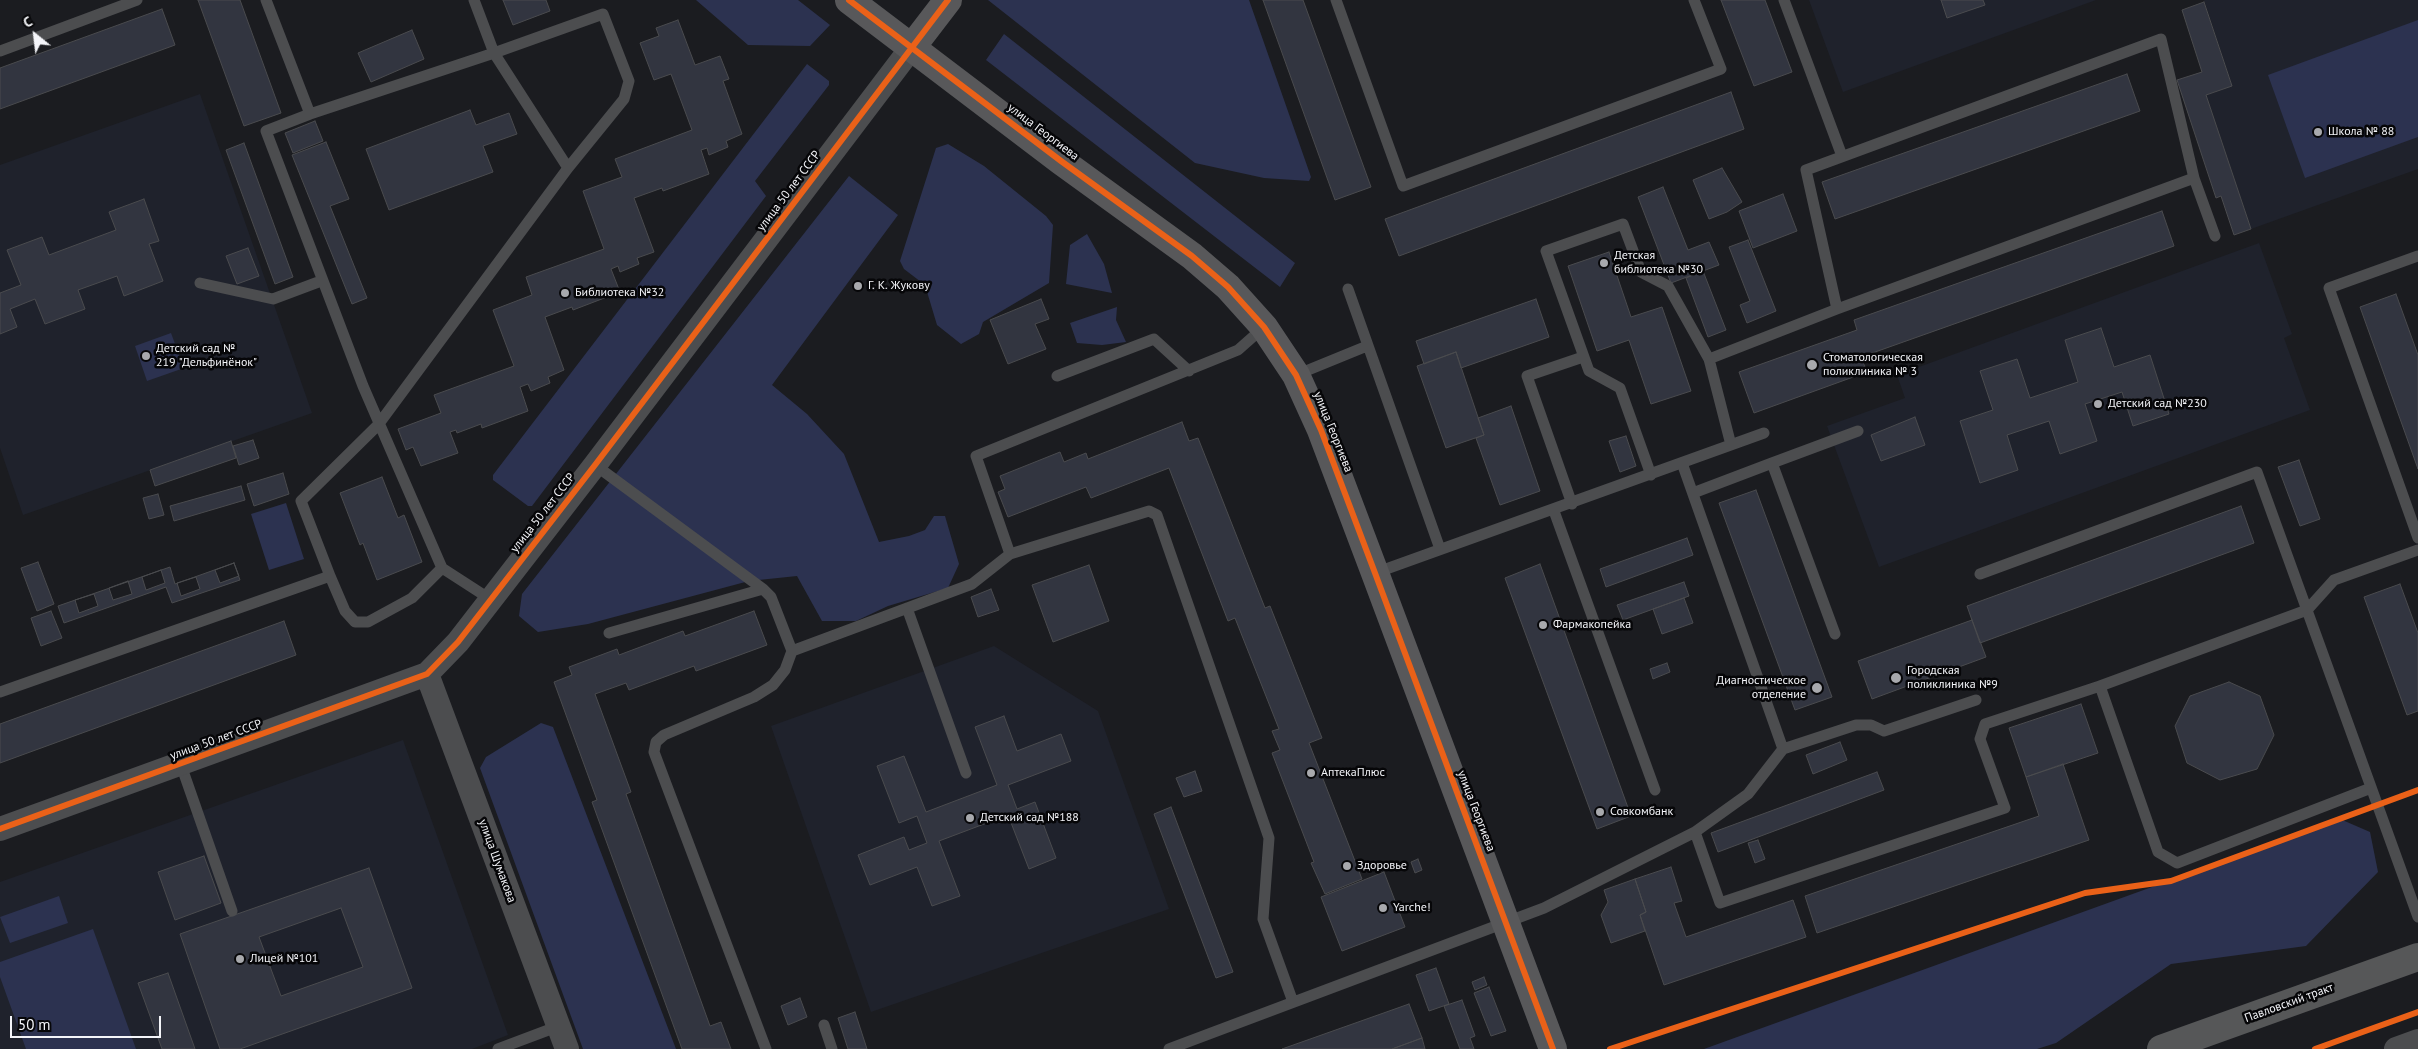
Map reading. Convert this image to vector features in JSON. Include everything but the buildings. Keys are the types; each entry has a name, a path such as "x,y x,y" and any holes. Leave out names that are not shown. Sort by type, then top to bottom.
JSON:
{"main road":[{"name":"Павловский тракт","path":"2161,1049 2418,956"}],"street":[{"name":"улица Георгиева","path":"849,0 1061,161 1192,256 1228,287 1264,327 1296,375 1321,430 1553,1049"},
{"name":"улица 50 лет СССР","path":"0,830 427,674 458,642 596,465 948,0"},
{"name":"улица Шумакова","path":"427,674 567,1049"},
{"path":"2396,1049 2418,1042"}],"lane":[{"path":"0,51 137,0"},
{"path":"266,0 310,114"},
{"path":"474,0 494,53 568,168"},
{"path":"1336,0 1403,186 1721,69 1694,0"},
{"path":"1784,0 1842,156"},
{"path":"442,568 412,598 368,622 355,622 345,611 301,501 378,425 568,168 624,99 630,81 603,14 494,53 310,114 266,131 321,281 378,425 442,568 490,599"},
{"path":"1837,309 1806,170 2161,39 2194,178 2215,236"},
{"path":"1709,359 1837,309 2194,178"},
{"path":"1651,475 1620,388 1588,371 1546,251 1623,224 1641,272 1668,286 1709,359 1731,445"},
{"path":"2418,256 2329,288 2418,538"},
{"path":"200,283 273,299 321,281"},
{"path":"1348,289 1440,549"},
{"path":"1010,554 976,456 1238,350 1264,327"},
{"path":"1057,376 1154,339 1188,371"},
{"path":"1296,375 1368,346"},
{"path":"1572,504 1527,376 1583,356"},
{"path":"1693,493 1858,431"},
{"path":"1375,573 1572,504 1764,433"},
{"path":"1682,463 1783,749"},
{"path":"1772,463 1835,634"},
{"path":"596,465 763,588 771,597 792,651 785,670 773,685 754,697 664,735 656,742 654,752 766,1049"},
{"path":"1980,574 2256,472 2418,917"},
{"path":"1554,510 1655,790"},
{"path":"792,651 972,584 1010,554 1149,512 1157,515 1269,838 1263,919 1293,1002"},
{"path":"1694,832 1720,903 2005,808 1980,739 1985,724 2100,686 2307,610 2334,580 2418,550"},
{"path":"0,692 330,576"},
{"path":"608,634 763,588"},
{"path":"907,608 966,773"},
{"path":"2100,686 2158,852 2176,862 2371,788"},
{"path":"1169,1049 1544,908 1694,832 1748,794 1783,749 1856,725 1871,725 1884,731 1976,700"},
{"path":"181,765 232,911"},
{"path":"824,1025 832,1049"},
{"path":"498,1049 559,1026"}],"shaded area":[{"path":"696,0 798,0 830,25 810,46 748,45"},
{"path":"988,0 1249,0 1311,177 1309,181 1264,178 1195,163"},
{"path":"1809,0 2096,0 1843,92"},
{"name":"Школа № 88","path":"2204,0 2418,0 2418,169 2251,229 2206,95 2232,86"},
{"path":"2418,20 2418,137 2305,178 2268,75"},
{"path":"1004,34 1295,263 1280,287 986,60"},
{"path":"807,64 829,81 829,85 755,181 766,196 532,506 528,506 493,480 493,475"},
{"name":"Детский сад № 219 \"Дельфинёнок\"","path":"200,94 312,413 23,515 0,448 0,165"},
{"path":"948,144 984,166 1046,216 1053,225 1049,283 983,322 979,334 961,344 937,325 925,285 904,269 900,261 936,148"},
{"path":"849,176 898,215 772,385 807,414 844,454 879,542 909,536 925,530 934,516 945,516 959,564 948,588 888,606 856,621 822,621 797,576 749,581 588,624 538,632 519,616 522,594"},
{"path":"1087,234 1104,264 1112,293 1066,284 1070,245"},
{"name":"Детский сад №230","path":"2259,243 2292,334 2284,338 2310,410 1879,567 1827,426 1905,398 1897,375"},
{"path":"1117,307 1116,320 1126,342 1102,345 1077,343 1070,323"},
{"path":"171,333 184,368 147,381 135,346"},
{"path":"286,503 304,559 269,570 251,514"},
{"name":"Детский сад №188","path":"994,646 1098,711 1169,909 871,1012 771,726"},
{"path":"541,723 553,727 676,1049 583,1049 480,768 486,757"},
{"name":"Лицей №101","path":"403,740 508,1035 472,1049 0,1049 0,882"},
{"path":"2340,819 2370,832 2378,872 2306,946 2171,964 2056,1043 2037,1049 1704,1049"},
{"path":"59,896 68,923 10,943 0,917"},
{"path":"93,929 136,1049 26,1049 0,977 0,962"}],"cycle path":[{"path":"849,0 1061,161 1192,256 1228,287 1264,327 1296,375 1321,430 1553,1049"},
{"path":"0,829 427,674 458,642 595,465 948,0"},
{"path":"1610,1049 2085,893 2171,881 2418,790"},
{"path":"2315,1049 2418,1012"}],"place":[{"name":"Школа № 88","path":"2318,132"},
{"name":"Детская библиотека №30","path":"1604,263"},
{"name":"Г. К. Жукову","path":"858,286"},
{"name":"Библиотека №32","path":"565,293"},
{"name":"Детский сад № 219 \"Дельфинёнок\"","path":"146,356"},
{"name":"Стоматологическая поликлиника № 3","path":"1812,365"},
{"name":"Детский сад №230","path":"2098,404"},
{"name":"Фармакопейка","path":"1543,625"},
{"name":"Городская поликлиника №9","path":"1896,678"},
{"name":"Диагностическое отделение","path":"1817,688"},
{"name":"АптекаПлюс","path":"1311,773"},
{"name":"Совкомбанк","path":"1600,812"},
{"name":"Детский сад №188","path":"970,818"},
{"name":"Здоровье","path":"1347,866"},
{"name":"Yarche!","path":"1383,908"},
{"name":"Лицей №101","path":"240,959"}]}
